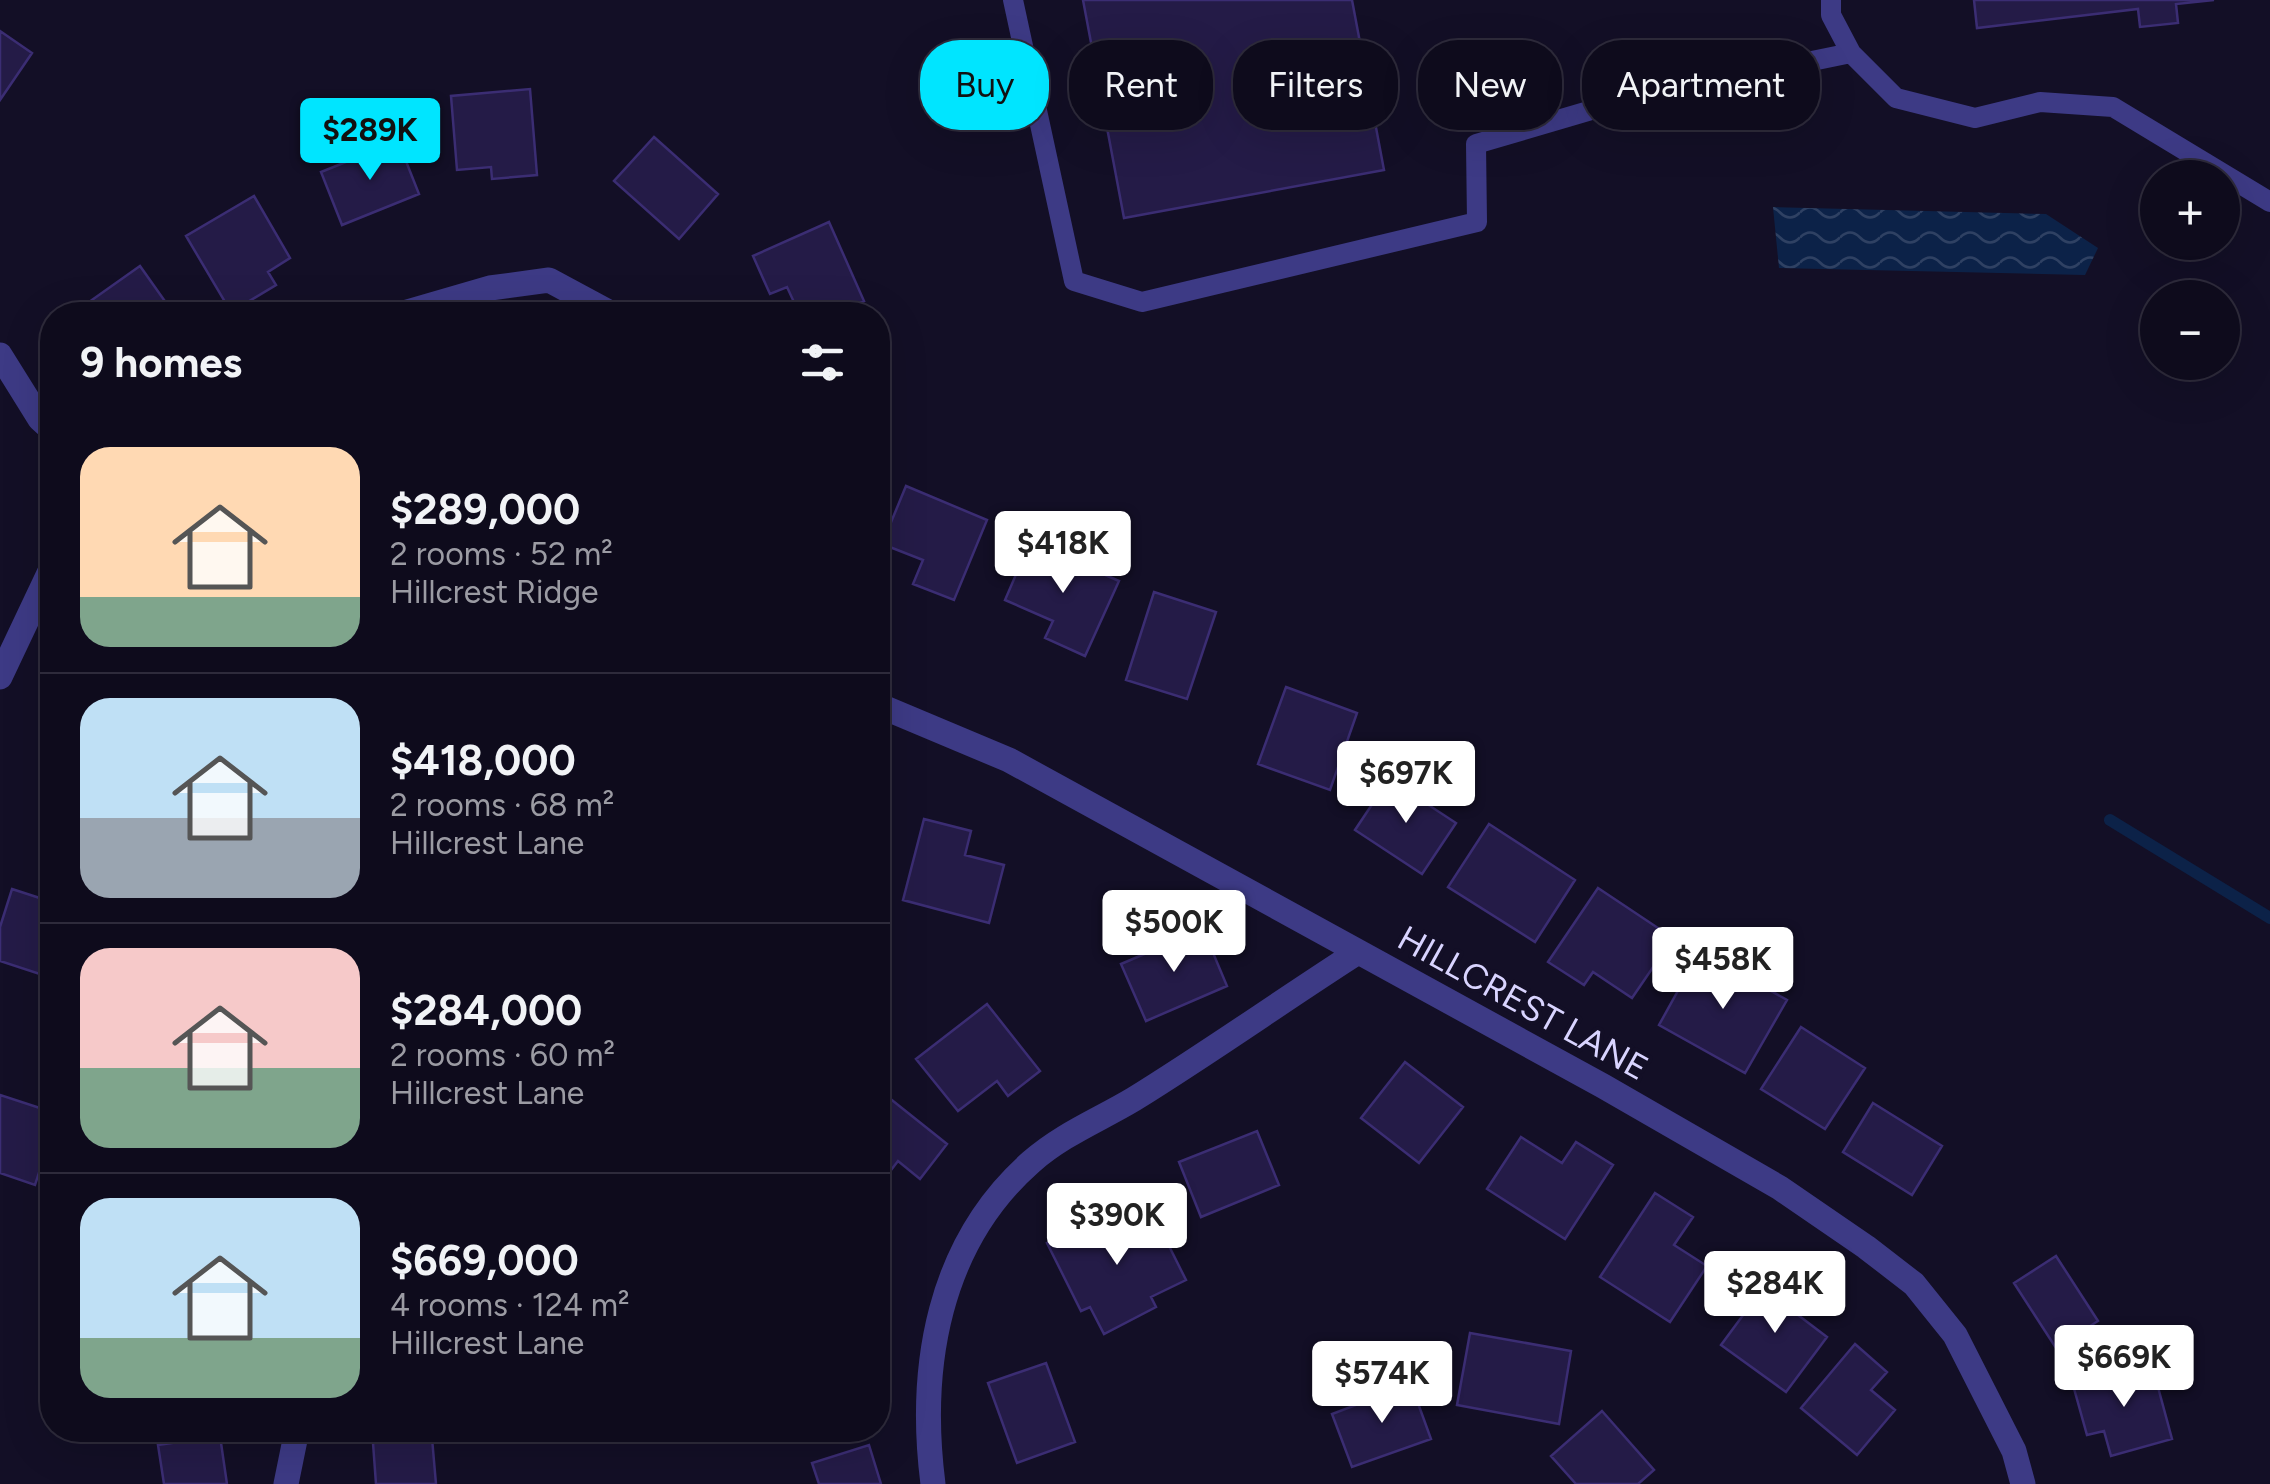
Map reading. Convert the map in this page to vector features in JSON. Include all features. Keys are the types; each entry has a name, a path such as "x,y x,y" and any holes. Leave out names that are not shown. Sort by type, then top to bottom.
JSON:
{"street":[{"path":"441,302 490,288 550,280 590,302"},
{"path":"0,355 40,413"},
{"path":"0,678 40,593"},
{"name":"HILLCREST LANE","path":"890,711 1009,760 1780,1188 1914,1284 1955,1335 2014,1451 2023,1484"},
{"path":"932,1484 926,1437 936,1317 958,1260 989,1208 1030,1164 1077,1127 1132,1100 1358,952"},
{"path":"286,1484 295,1442"}],"lane":[{"path":"1013,0 1074,281 1142,302 1478,222 1476,144 1636,97 1851,53"},
{"path":"1831,0 1831,15 1851,53 1896,98 1975,118 2040,102 2113,106 2270,202"}],"water":[{"path":"1773,207 2046,214 2098,248 2085,275 1779,268"}],"building":[{"path":"1083,0 1352,0 1360,40 1233,40 1233,130 1376,130 1384,170 1124,218 1107,130 1213,130 1213,40 1091,40"},
{"path":"1974,0 2214,0 2176,4 2178,23 2140,27 2138,9 1977,28"},
{"path":"0,31 32,53 0,100"},
{"path":"530,89 537,175 492,179 491,167 457,170 451,96"},
{"path":"654,137 718,194 679,239 614,181"},
{"path":"398,141 419,194 342,225 321,172"},
{"path":"254,196 290,258 268,272 276,285 248,302 225,302 186,236"},
{"path":"829,222 864,301 794,302 787,287 770,294 753,256"},
{"path":"140,266 166,302 89,302"},
{"path":"906,486 987,520 954,600 913,584 923,560 890,547 890,525"},
{"path":"1030,542 1119,581 1085,656 1045,638 1053,621 1005,600"},
{"path":"1154,592 1216,612 1187,699 1126,680"},
{"path":"1286,687 1357,713 1330,790 1258,764"},
{"path":"1389,779 1456,823 1422,874 1355,830"},
{"path":"924,819 971,831 965,855 1004,865 989,923 903,900"},
{"path":"1489,824 1575,880 1535,942 1448,887"},
{"path":"1598,888 1673,938 1632,998 1593,972 1584,985 1548,962"},
{"path":"12,889 40,898 40,974 0,961 0,927"},
{"path":"1203,929 1227,986 1146,1021 1121,964"},
{"path":"1700,951 1787,1000 1745,1073 1659,1025"},
{"path":"987,1004 1040,1071 1008,1096 997,1081 958,1111 916,1059"},
{"path":"1801,1027 1865,1068 1825,1129 1761,1089"},
{"path":"1405,1062 1463,1107 1419,1163 1361,1118"},
{"path":"0,1095 40,1108 40,1170 35,1185 0,1173"},
{"path":"890,1099 947,1144 920,1179 898,1161 890,1171"},
{"path":"1873,1103 1942,1146 1912,1195 1843,1152"},
{"path":"1257,1131 1279,1185 1201,1217 1179,1162"},
{"path":"1521,1137 1562,1163 1576,1142 1613,1165 1565,1239 1487,1189"},
{"path":"1655,1193 1693,1217 1674,1245 1707,1266 1670,1322 1600,1277"},
{"path":"1150,1208 1186,1280 1151,1297 1156,1307 1104,1334 1090,1307 1081,1311 1047,1243 1093,1220 1099,1232"},
{"path":"2056,1256 2098,1321 2056,1348 2014,1283"},
{"path":"1772,1276 1808,1303 1798,1315 1827,1337 1786,1392 1721,1345"},
{"path":"1470,1333 1571,1351 1559,1424 1457,1405"},
{"path":"1855,1344 1887,1372 1871,1390 1895,1410 1857,1455 1801,1408"},
{"path":"1046,1363 1075,1442 1017,1463 988,1383"},
{"path":"2152,1365 2172,1439 2111,1456 2104,1431 2087,1435 2073,1385"},
{"path":"1411,1384 1431,1439 1352,1467 1332,1414"},
{"path":"1602,1411 1654,1470 1638,1484 1576,1484 1551,1456"},
{"path":"221,1442 227,1484 164,1484 158,1445"},
{"path":"432,1442 436,1484 376,1484 373,1443"},
{"path":"869,1445 881,1484 819,1484 812,1463"}],"waterway":[{"path":"2110,820 2270,918"}]}
